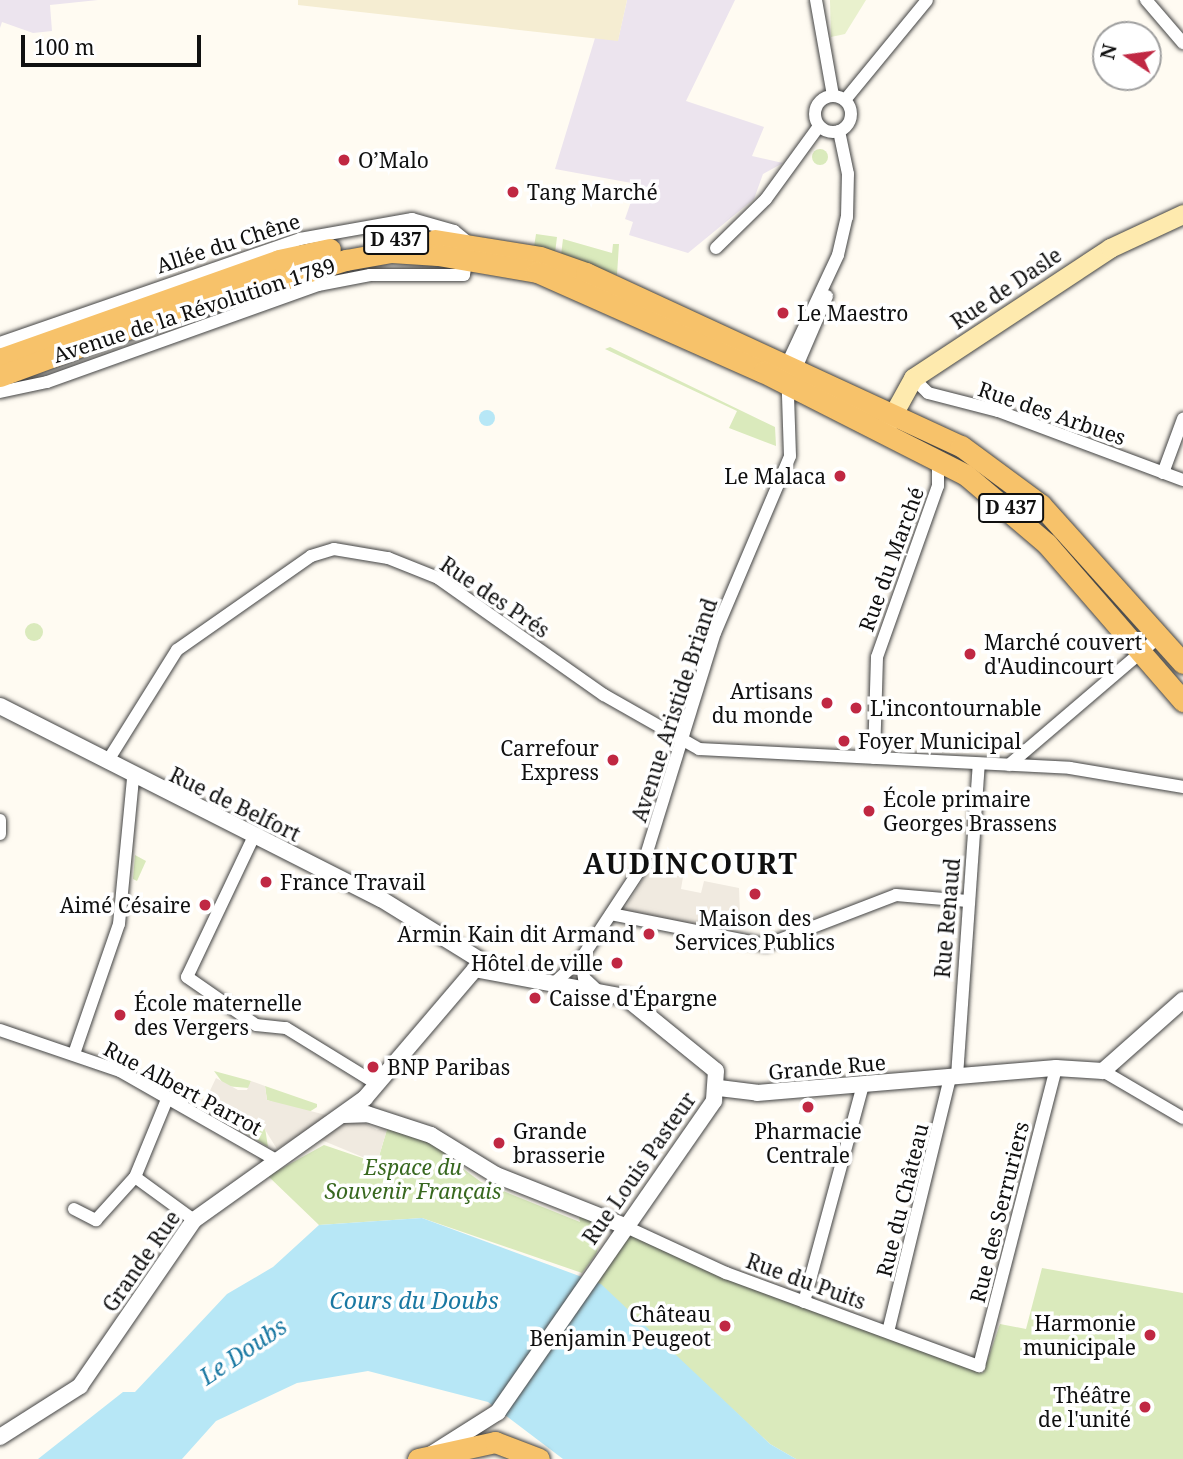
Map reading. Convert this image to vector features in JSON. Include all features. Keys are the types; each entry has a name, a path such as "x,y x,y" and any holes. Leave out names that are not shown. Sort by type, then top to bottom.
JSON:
{"main road":[{"name":"Rue de Dasle","path":"884,432 892,412 913,378 1110,248 1183,214"},
{"name":"Avenue de la Révolution 1789","path":"0,359 279,260 386,240 468,250 586,273 790,372"},
{"name":"Avenue de la Révolution 1789","path":"0,376 297,272 391,253 468,250"},
{"name":"D 437","path":"790,372 892,412 961,446 1041,505 1183,663"},
{"name":"D 437","path":"790,372 884,432 936,458 1008,505 1183,701"},
{"path":"429,1458 495,1442 539,1459"}],"street":[{"path":"790,372 838,255 849,194 839,131 851,117 839,98 816,0"},
{"path":"716,248 766,200 819,126 816,106 839,98 927,0"},
{"path":"1146,0 1183,43"},
{"path":"819,126 839,131"},
{"name":"Allée du Chêne","path":"0,343 262,250 418,220 454,230 468,250"},
{"path":"0,392 47,382 318,285 370,275 464,275 468,250"},
{"name":"Avenue Aristide Briand","path":"581,959 643,865 715,633 790,456 793,415 790,372"},
{"name":"Rue des Arbues","path":"913,378 928,393 998,411 1183,480"},
{"path":"1163,473 1183,419"},
{"name":"Rue du Marché","path":"874,758 877,657 938,486 942,467 936,458"},
{"name":"Rue des Prés","path":"107,762 177,650 320,552 388,558 438,578 680,742"},
{"path":"1009,765 1159,637"},
{"name":"Rue de Belfort","path":"0,706 133,778 254,836 456,944 496,970"},
{"path":"680,742 797,758 874,758 1009,765 1183,787"},
{"name":"Rue Renaud","path":"953,1077 979,764"},
{"path":"75,1051 119,924 133,778"},
{"path":"0,820 0,834"},
{"path":"254,836 187,977 256,1025 286,1028 377,1084"},
{"path":"611,914 766,945 848,916 896,895 968,901"},
{"path":"456,944 464,961 465,976"},
{"path":"552,985 581,959"},
{"path":"581,959 584,978 596,989"},
{"path":"465,976 475,969 496,970 552,985 596,989 625,997 716,1071 719,1087"},
{"name":"Grande Rue","path":"0,1437 80,1386 194,1220 274,1159 344,1115 366,1106 377,1084 465,976"},
{"path":"1183,1000 1103,1071 1166,1111 1183,1118"},
{"name":"Rue Albert Parrot","path":"0,1030 75,1051 168,1097 274,1159"},
{"name":"Grande Rue","path":"719,1087 757,1094 1056,1068 1103,1071"},
{"name":"Rue des Serruriers","path":"979,1366 1056,1068"},
{"name":"Rue du Château","path":"888,1332 953,1077"},
{"path":"804,1302 863,1085"},
{"name":"Rue Louis Pasteur","path":"498,1412 622,1225 719,1087"},
{"path":"74,1209 96,1220 135,1177 168,1097"},
{"path":"366,1106 443,1139 496,1175 622,1225"},
{"path":"135,1177 194,1220"},
{"name":"Rue du Puits","path":"622,1225 804,1302 979,1366"},
{"path":"495,1442 498,1412"},
{"path":"429,1458 498,1412"}],"shaded area":[{"path":"0,0 98,0 50,5 52,31 33,33 2,22 0,28"},
{"path":"298,0 627,0 618,41 298,5"},
{"path":"627,0 735,0 686,101 764,127 752,156 783,163 763,174 754,199 688,253 629,235 633,222 625,219 637,184 555,169 595,38 618,40"},
{"path":"648,870 683,877 681,889 701,893 704,881 739,888 740,915 728,913 725,931 624,911"},
{"path":"216,1078 238,1090 247,1090 251,1081 265,1086 267,1100 330,1116 277,1149 262,1125 251,1124 244,1132 229,1112 187,1096 206,1099"},
{"path":"355,1118 377,1130 388,1126 377,1163 319,1139"}],"green space":[{"path":"830,0 866,0 845,34 831,37"},
{"path":"817,149 823,149 828,157 826,163 817,165 812,160 812,154"},
{"path":"536,234 557,237 555,253 534,247"},
{"path":"563,239 612,253 613,244 619,244 617,275 561,255"},
{"path":"610,347 775,427 776,446 729,428 737,411 605,349"},
{"path":"34,623 40,626 43,632 40,638 34,641 28,638 25,632 28,626"},
{"path":"135,855 146,861 137,881 133,879"},
{"path":"214,1071 251,1081 249,1088 225,1086"},
{"path":"265,1086 317,1104 317,1107 306,1114 267,1100"},
{"path":"199,1106 229,1112 236,1127"},
{"path":"251,1124 265,1128 268,1147 244,1132"},
{"name":"Espace du Souvenir Français","path":"388,1126 447,1146 446,1156 481,1182 580,1222 578,1212 594,1218 601,1239 596,1254 582,1273 422,1218 319,1225 268,1176 324,1145 377,1163"},
{"path":"628,1232 983,1373 1000,1324 1026,1329 1042,1268 1183,1293 1183,1459 796,1459 770,1444 595,1281"}],"water":[{"path":"484,410 490,410 495,418 493,424 484,426 479,421 479,415"},
{"name":"Cours du Doubs","path":"422,1218 601,1284 770,1444 796,1459 563,1459 488,1402 368,1371 297,1383 216,1421 182,1459 38,1459 123,1392 135,1392 227,1294 273,1267 319,1225"}],"place":[{"name":"O’Malo","path":"344,160"},
{"name":"Tang Marché","path":"513,192"},
{"name":"Le Maestro","path":"783,313"},
{"name":"Le Malaca","path":"840,476"},
{"name":"Marché couvert d'Audincourt","path":"970,654"},
{"name":"Artisans du monde","path":"827,703"},
{"name":"L'incontournable","path":"856,708"},
{"name":"Foyer Municipal","path":"844,741"},
{"name":"Carrefour Express","path":"613,760"},
{"name":"École primaire Georges Brassens","path":"869,811"},
{"name":"France Travail","path":"266,882"},
{"name":"Maison des Services Publics","path":"755,894"},
{"name":"Aimé Césaire","path":"205,905"},
{"name":"Armin Kain dit Armand","path":"649,934"},
{"name":"Hôtel de ville","path":"617,963"},
{"name":"Caisse d'Épargne","path":"535,998"},
{"name":"École maternelle des Vergers","path":"120,1015"},
{"name":"BNP Paribas","path":"373,1067"},
{"name":"Pharmacie Centrale","path":"808,1107"},
{"name":"Grande brasserie","path":"499,1143"},
{"name":"Château Benjamin Peugeot","path":"725,1326"},
{"name":"Harmonie municipale","path":"1150,1335"},
{"name":"Théâtre de l'unité","path":"1145,1407"}],"district":[{"name":"AUDINCOURT","path":"691,863"}],"water label":[{"name":"Le Doubs","path":"243,1351"}]}
